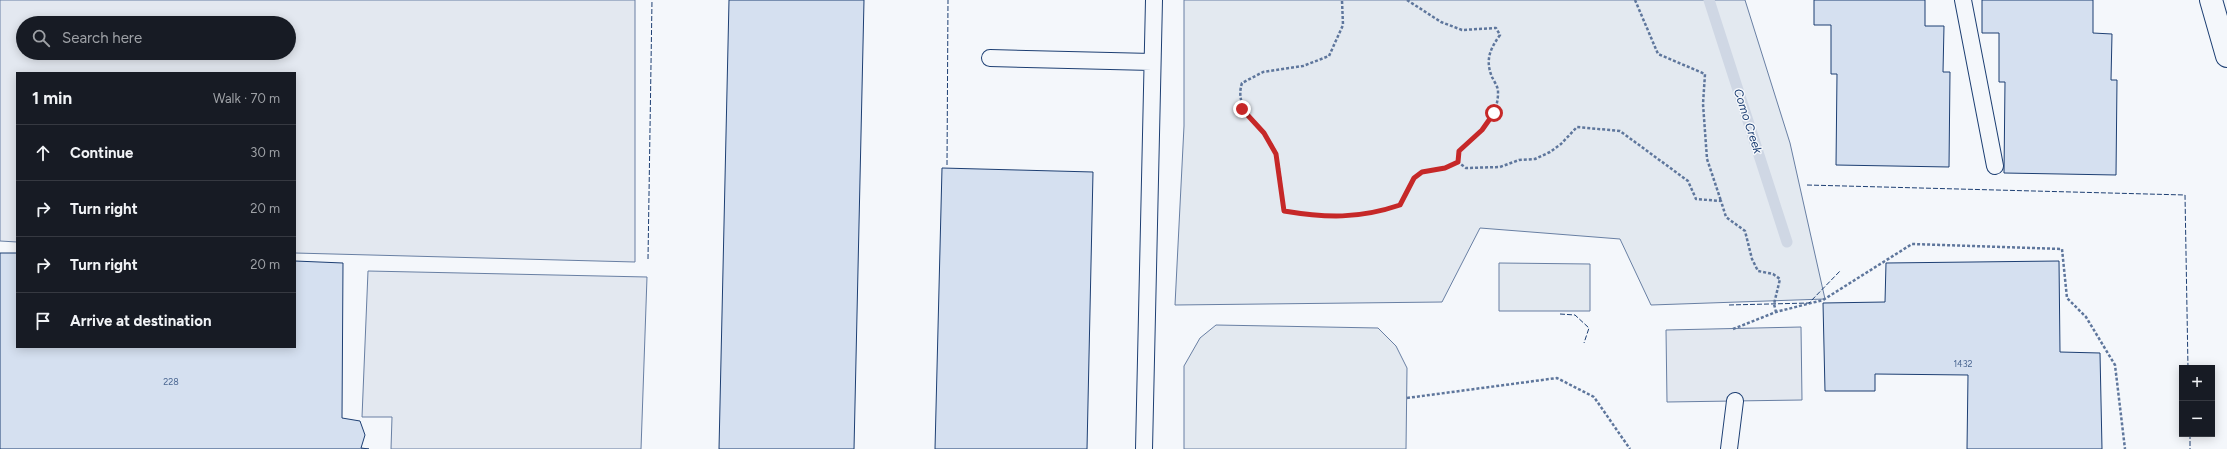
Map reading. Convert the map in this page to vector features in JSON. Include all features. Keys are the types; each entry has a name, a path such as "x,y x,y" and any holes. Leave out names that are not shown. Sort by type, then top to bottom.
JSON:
{"main road":[{"path":"2211,0 2227,56"}],"lane":[{"path":"1144,449 1154,0"},
{"path":"1963,0 1996,166"},
{"path":"990,58 1152,62"},
{"path":"1729,449 1735,401"}],"path":[{"path":"1346,0 1342,1 1343,25 1329,56 1303,66 1263,72 1242,83 1239,93 1242,109 1264,133 1276,154 1284,211 1316,216 1353,217 1379,212 1400,205 1414,178 1422,172 1445,168 1458,162"},
{"path":"1407,0 1441,22 1455,28 1462,30 1496,28 1500,35 1488,57 1490,72 1498,91 1494,113 1482,130 1459,151 1458,162"},
{"path":"1635,0 1658,54 1705,74 1703,104 1707,159 1726,217 1745,231 1750,252 1758,271 1773,274 1780,279 1774,304 1776,312"},
{"path":"1458,162 1466,168 1500,166 1519,160 1535,159 1550,152 1577,127 1620,131 1688,180 1696,199 1721,201"},
{"path":"1733,329 1776,312 1823,300 1912,244 2062,249 2067,298 2086,317 2115,365 2125,449"},
{"path":"1407,398 1557,378 1594,397 1630,449"}],"shaded area":[{"path":"0,0 635,0 635,262 296,253 296,72 16,72 16,242 0,241"},
{"path":"1184,0 1745,0 1790,143 1825,299 1651,305 1620,239 1480,228 1442,302 1175,305 1184,126"},
{"path":"1499,263 1590,264 1590,311 1499,311"},
{"path":"368,271 647,277 641,449 391,449 392,417 362,417"},
{"path":"1216,325 1378,328 1396,346 1407,368 1406,449 1184,449 1184,366 1200,338"},
{"path":"1801,327 1802,400 1667,402 1666,330"}],"building":[{"path":"729,0 864,0 854,449 719,449"},
{"path":"1814,0 1925,0 1925,26 1944,26 1943,72 1950,72 1949,167 1836,165 1837,74 1831,74 1831,25 1814,25"},
{"path":"1982,0 2093,0 2093,33 2112,34 2111,80 2117,80 2116,175 2004,173 2005,82 1999,82 1999,33 1982,33"},
{"path":"942,168 1093,172 1087,449 935,449"},
{"path":"0,253 16,253 16,348 296,348 296,261 343,263 342,418 360,421 365,435 361,448 369,449 0,449"},
{"path":"2059,261 2060,352 2100,353 2102,449 1967,449 1968,375 1875,374 1875,391 1825,391 1823,303 1885,302 1886,263"}],"waterway":[{"name":"Como Creek","path":"1709,0 1787,242"}],"fence":[{"path":"648,259 652,0"},
{"path":"947,165 948,0"},
{"path":"1807,185 2185,195 2188,365"},
{"path":"1729,305 1809,303 1841,270"},
{"path":"1560,314 1575,315 1589,328 1584,343"},
{"path":"2190,437 2190,449"}],"route":[{"path":"1242,109 1264,133 1276,154 1284,211 1316,216 1353,217 1379,212 1400,205 1414,178 1422,172 1445,168 1458,162 1459,151 1482,130 1494,113"}]}
